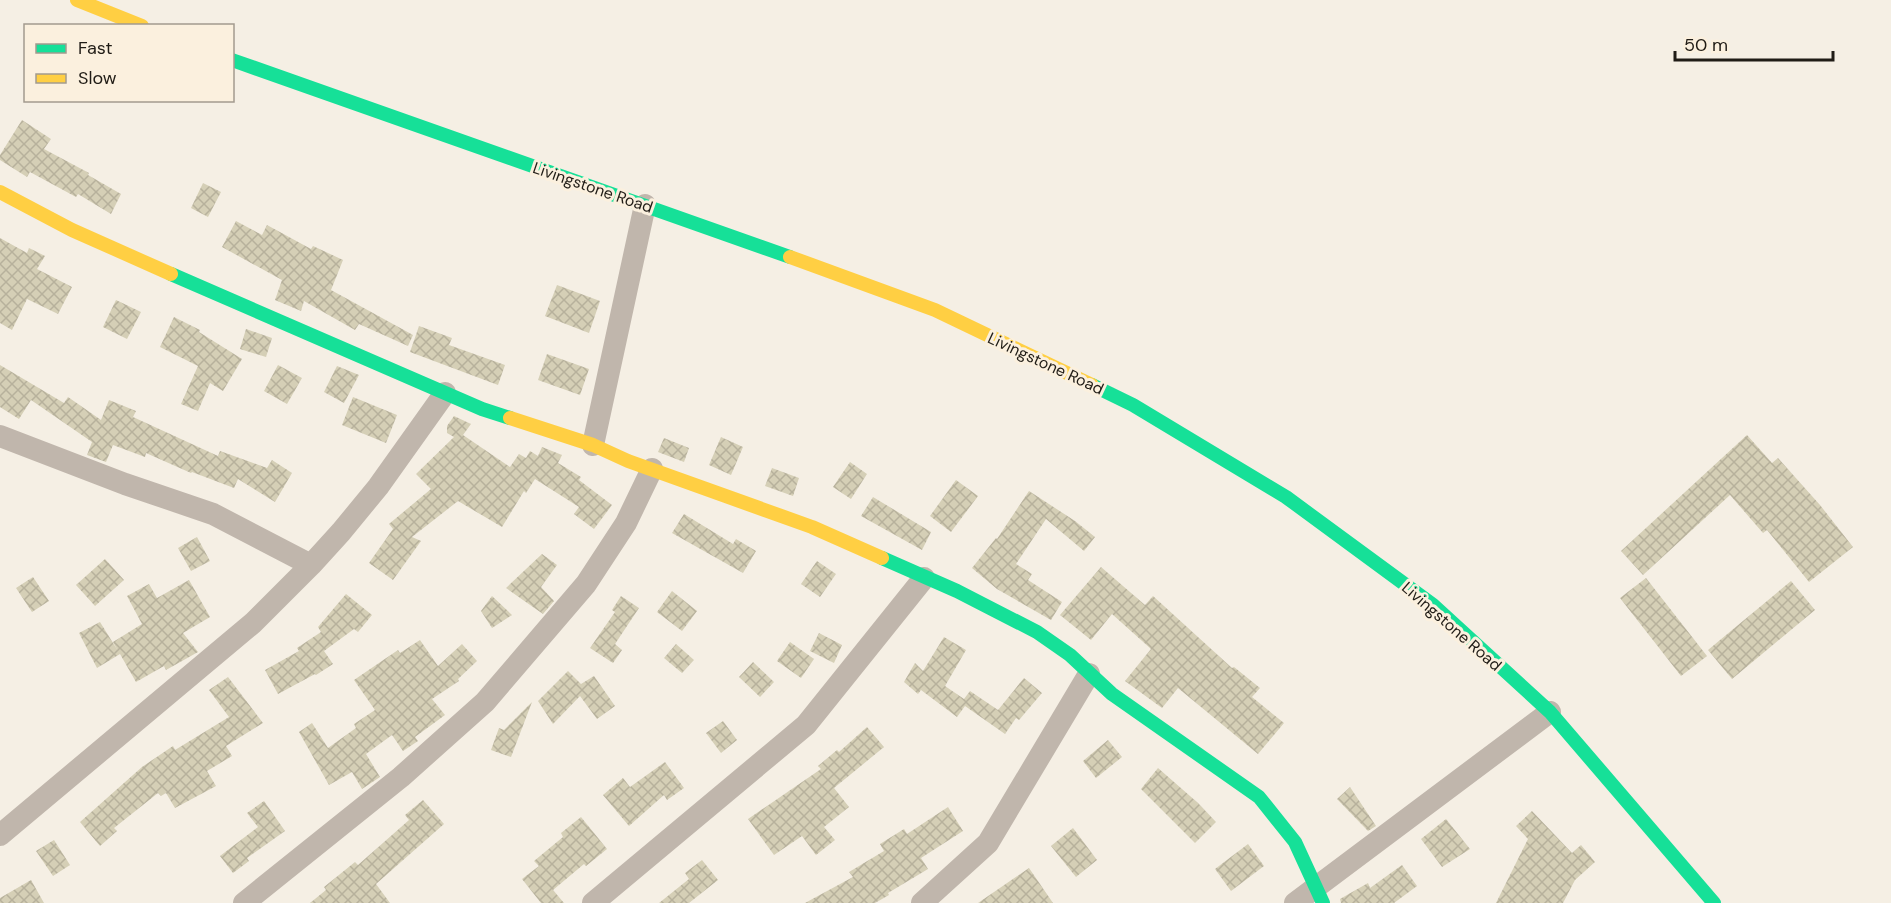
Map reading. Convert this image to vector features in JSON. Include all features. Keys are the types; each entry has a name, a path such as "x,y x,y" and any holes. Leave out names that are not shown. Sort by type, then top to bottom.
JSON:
{"main road":[{"path":"77,0 137,24"},
{"name":"Livingstone Road","path":"234,61 935,310 1133,405 1286,497 1432,605 1550,712 1714,903"},
{"path":"0,192 82,235 445,393 482,408 593,445 812,527 957,591 1037,633 1070,655 1112,694 1174,740 1259,797 1295,842 1319,895"}],"street":[{"path":"593,445 645,205"},
{"path":"0,835 253,623 311,565 378,487 445,393"},
{"path":"0,436 125,484 213,514 311,565"},
{"path":"244,903 401,777 485,702 586,584 626,523 652,469"},
{"path":"592,903 806,725 924,578"},
{"path":"922,903 988,843 1089,674"},
{"path":"1295,903 1319,895 1550,712"}],"building":[{"path":"22,120 51,139 44,149 89,173 88,175 121,194 111,214 78,194 76,197 30,172 27,177 0,160 0,155"},
{"path":"203,183 221,192 208,217 191,208"},
{"path":"236,221 262,235 267,225 311,249 313,246 343,260 331,290 413,335 408,346 359,324 355,330 304,301 301,311 275,300 282,280 222,247"},
{"path":"0,238 27,253 29,248 45,256 37,269 72,287 58,314 27,299 12,330 0,323"},
{"path":"557,285 600,301 589,333 545,316"},
{"path":"116,300 141,312 127,339 103,327"},
{"path":"174,317 200,330 199,332 242,359 223,391 210,383 198,411 181,404 198,366 160,347"},
{"path":"419,326 452,338 449,345 505,365 498,385 410,352"},
{"path":"246,329 272,338 266,357 240,349"},
{"path":"547,354 589,369 580,395 538,380"},
{"path":"0,365 64,403 68,397 101,420 109,400 136,411 133,417 218,456 220,451 267,468 272,460 292,473 275,502 238,479 234,488 191,473 146,453 145,457 113,445 106,462 87,455 92,442 31,400 19,419 0,407"},
{"path":"278,365 302,378 287,404 264,391"},
{"path":"337,366 359,375 344,403 324,392"},
{"path":"353,397 397,415 386,443 342,425"},
{"path":"454,416 471,424 463,435 510,467 519,454 526,458 530,451 538,456 542,447 562,455 558,463 581,477 579,480 612,505 594,529 574,514 579,507 535,479 526,493 524,491 502,527 458,501 412,537 421,541 393,580 369,563 393,529 389,524 431,489 416,474 454,437 447,433 447,426"},
{"path":"1747,435 1772,463 1778,458 1820,505 1853,547 1809,582 1767,530 1763,533 1730,495 1643,575 1621,551"},
{"path":"721,437 743,447 731,475 709,465"},
{"path":"664,438 689,448 684,462 658,452"},
{"path":"850,462 867,474 851,499 833,487"},
{"path":"772,468 799,478 793,496 765,486"},
{"path":"956,480 978,496 951,532 930,516"},
{"path":"1029,491 1095,537 1084,551 1046,519 1016,564 1032,574 1028,580 1062,602 1051,620 997,589 972,568 997,539"},
{"path":"873,497 931,532 922,550 861,516"},
{"path":"684,514 733,544 736,539 756,551 743,573 672,533"},
{"path":"197,537 210,561 191,571 178,548"},
{"path":"542,554 557,565 541,587 554,601 543,614 506,588"},
{"path":"105,559 124,580 95,606 76,585"},
{"path":"817,561 836,574 820,597 801,584"},
{"path":"1101,567 1145,605 1153,596 1232,668 1234,667 1260,688 1252,697 1284,723 1258,754 1178,688 1162,708 1125,681 1151,649 1112,614 1091,640 1060,615"},
{"path":"33,577 49,601 32,612 16,588"},
{"path":"1646,578 1707,656 1681,676 1620,598"},
{"path":"189,580 210,617 183,633 198,652 166,670 164,666 136,682 120,654 97,668 79,633 100,622 118,651 113,642 142,624 127,596 149,584 157,598"},
{"path":"1791,581 1815,610 1732,679 1708,650"},
{"path":"672,591 697,611 682,631 657,612"},
{"path":"346,594 372,615 358,632 354,629 324,651 333,664 278,694 265,670 299,651 297,648 321,632 318,627"},
{"path":"492,596 512,615 492,628 481,611"},
{"path":"621,596 639,608 615,644 622,650 613,663 590,648 615,612 612,610"},
{"path":"819,633 842,645 834,663 810,651"},
{"path":"944,637 966,650 945,686 964,699 970,691 998,710 1024,678 1042,693 1019,720 1016,718 1005,734 965,706 957,717 921,690 918,694 904,682 915,663 923,671"},
{"path":"420,640 438,666 462,644 477,661 458,679 459,681 432,699 445,715 415,737 418,741 403,751 392,735 366,754 380,777 362,789 352,772 329,785 299,732 312,723 328,748 356,728 354,724 375,710 354,680 398,650 400,653"},
{"path":"790,642 814,659 801,678 777,661"},
{"path":"676,644 694,660 682,673 664,658"},
{"path":"753,662 774,682 760,697 739,677"},
{"path":"568,671 581,684 594,676 615,706 597,719 580,696 553,724 538,701"},
{"path":"228,677 263,723 226,746 232,756 207,771 216,786 175,808 166,793 161,796 158,793 114,828 117,831 100,846 80,822 142,767 173,746 175,750 229,717 209,690"},
{"path":"532,702 511,757 491,750 499,728 504,730"},
{"path":"723,721 737,740 721,753 706,733"},
{"path":"867,727 884,747 834,788 849,807 824,827 835,840 816,855 802,836 774,855 748,819 821,769 818,766 837,750 839,752"},
{"path":"1108,740 1122,757 1096,778 1083,761"},
{"path":"665,762 684,788 667,800 664,795 629,826 603,795 623,778 630,787"},
{"path":"1158,768 1216,822 1195,843 1141,789"},
{"path":"1350,787 1376,826 1368,831 1337,799"},
{"path":"423,800 444,824 376,884 390,903 310,903 326,890 324,887 355,862 358,865 409,820 405,815"},
{"path":"264,801 285,831 247,858 249,861 233,873 220,856 258,827 247,813"},
{"path":"948,807 963,831 921,858 928,869 875,903 805,903 853,877 849,872 884,851 880,844 904,829 907,834"},
{"path":"1532,811 1572,853 1581,845 1595,862 1575,880 1563,903 1496,903 1528,839 1516,826"},
{"path":"581,817 607,849 586,866 584,864 553,890 564,903 541,903 522,879 539,866 534,861 563,837 561,833"},
{"path":"1446,819 1470,849 1442,867 1421,839"},
{"path":"1073,828 1097,860 1076,877 1051,846"},
{"path":"54,840 70,865 53,876 36,851"},
{"path":"1248,844 1264,866 1231,891 1215,869"},
{"path":"702,860 718,880 689,903 659,903 689,879 685,873"},
{"path":"1402,865 1417,886 1394,903 1341,903 1340,899 1368,883 1370,888"},
{"path":"1029,868 1053,903 978,903"},
{"path":"31,880 44,903 0,903 0,898"}],"traffic: fast":[{"path":"234,61 790,257"},
{"path":"171,274 482,409 510,418"},
{"path":"1092,385 1133,405 1286,497 1433,605 1550,712 1714,903"},
{"path":"882,558 957,591 1037,632 1070,655 1112,694 1259,797 1295,842 1323,903"}],"traffic: slow":[{"path":"77,0 137,24"},
{"path":"0,192 72,230 171,274"},
{"path":"790,257 935,310 1092,385"},
{"path":"510,418 593,445 628,461 812,527 882,558"}]}
